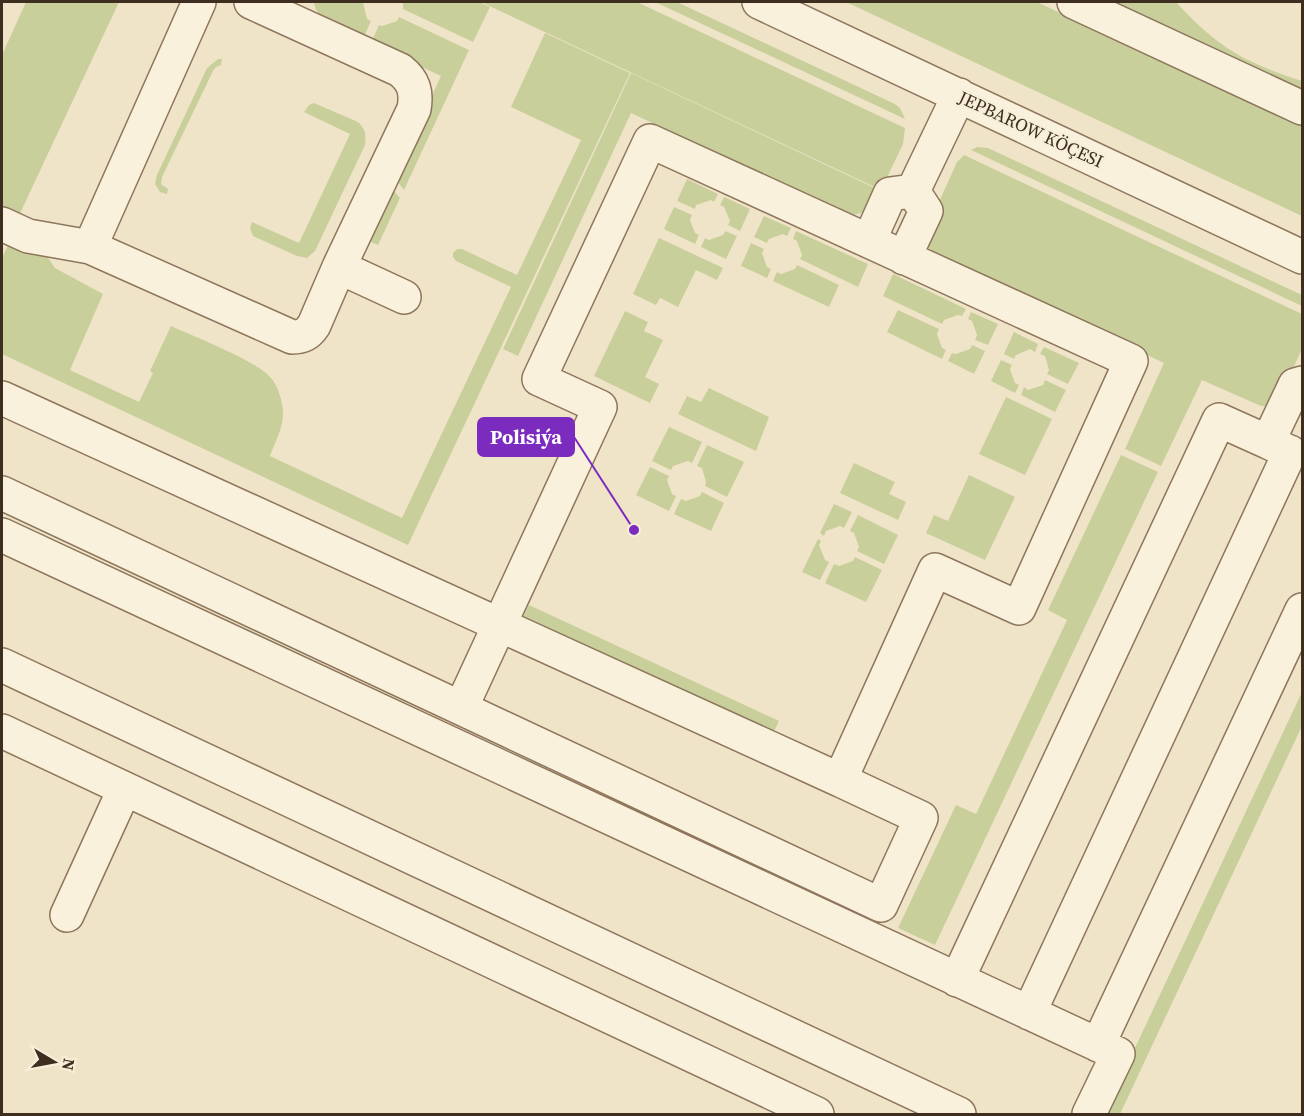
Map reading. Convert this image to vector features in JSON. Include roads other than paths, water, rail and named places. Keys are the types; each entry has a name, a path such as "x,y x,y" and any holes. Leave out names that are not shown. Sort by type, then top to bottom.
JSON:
{"street":[{"path":"90,247 199,2"},
{"path":"2,224 28,236 90,247 292,337 301,337 308,333 314,325 414,110 416,97 414,85 400,70 251,2"},
{"name":"JEPBAROW KÖÇESI","path":"759,2 1302,257"},
{"path":"1074,2 1302,108"},
{"path":"913,191 959,95"},
{"path":"461,708 600,407 539,379 650,141 1131,361 1018,608 935,570 840,780"},
{"path":"869,242 890,194 913,191"},
{"path":"904,258 926,211 913,191"},
{"path":"339,267 404,297"},
{"path":"1029,1013 1287,451 1295,385 1302,383"},
{"path":"2,398 921,818 881,905 2,493"},
{"path":"957,980 1219,420 1287,451"},
{"path":"2,535 1118,1054 1089,1114"},
{"path":"1098,1045 1302,609"},
{"path":"2,665 959,1114"},
{"path":"2,732 817,1114"},
{"path":"67,915 124,790"}],"place":[{"name":"Polisiýa","path":"634,530"}]}
